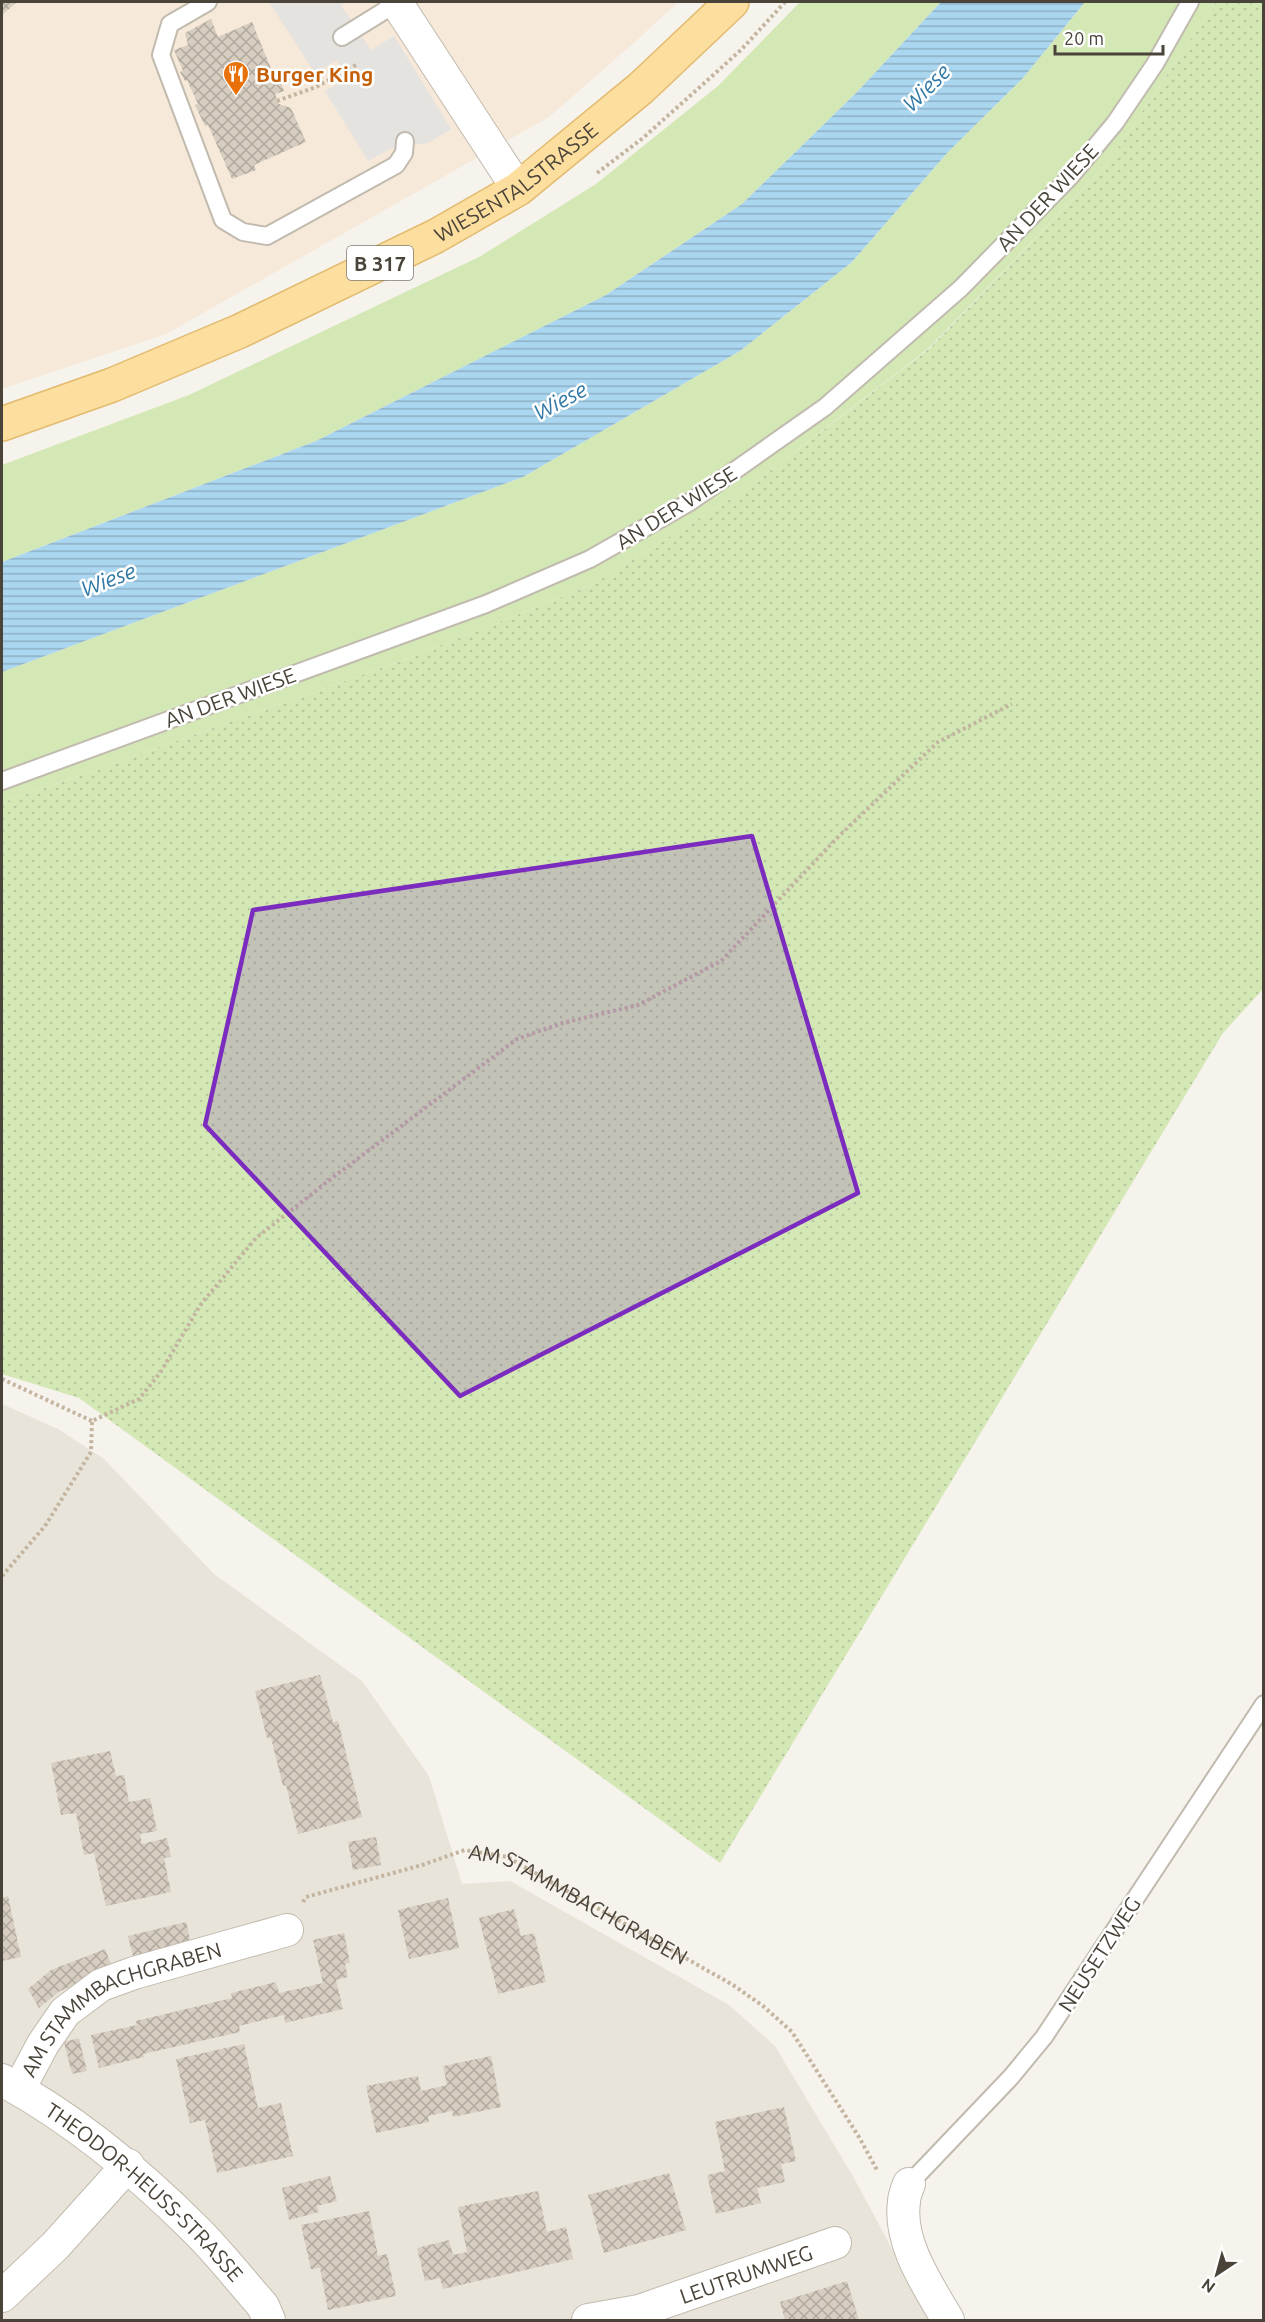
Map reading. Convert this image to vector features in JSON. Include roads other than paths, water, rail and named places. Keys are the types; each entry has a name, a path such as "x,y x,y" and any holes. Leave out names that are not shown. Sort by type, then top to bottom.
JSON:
{"main road":[{"name":"WIESENTALSTRASSE","path":"2,424 112,385 240,331 436,236 518,189 641,88 732,2"}],"street":[{"path":"397,2 518,189"},
{"name":"AM STAMMBACHGRABEN","path":"10,2085 65,2012 101,1985 134,1972 287,1929"},
{"name":"THEODOR-HEUSS-STRASSE","path":"10,2085 32,2096 128,2165 198,2232 263,2306 269,2320"},
{"path":"2,2296 55,2246 128,2165"},
{"path":"895,2180 903,2202 906,2235 918,2267 948,2320"},
{"name":"LEUTRUMWEG","path":"588,2320 639,2311 836,2243"}],"lane":[{"path":"208,2 171,24 161,55 223,220 243,232 267,236 396,165 404,153 405,141"},
{"path":"342,37 397,2"},
{"name":"AN DER WIESE","path":"2,781 486,604 590,559 690,502 825,407 961,288 1070,177 1115,123 1155,64 1190,2"},
{"name":"NEUSETZWEG","path":"895,2180 1011,2077 1044,2037 1263,1704"}],"water":[{"name":"Wiese","path":"941,2 1085,2 1023,78 948,152 852,262 740,351 523,477 2,672 2,562 316,441 606,295 742,204 857,92"}],"place":[{"name":"Burger King","path":"236,97"}]}
